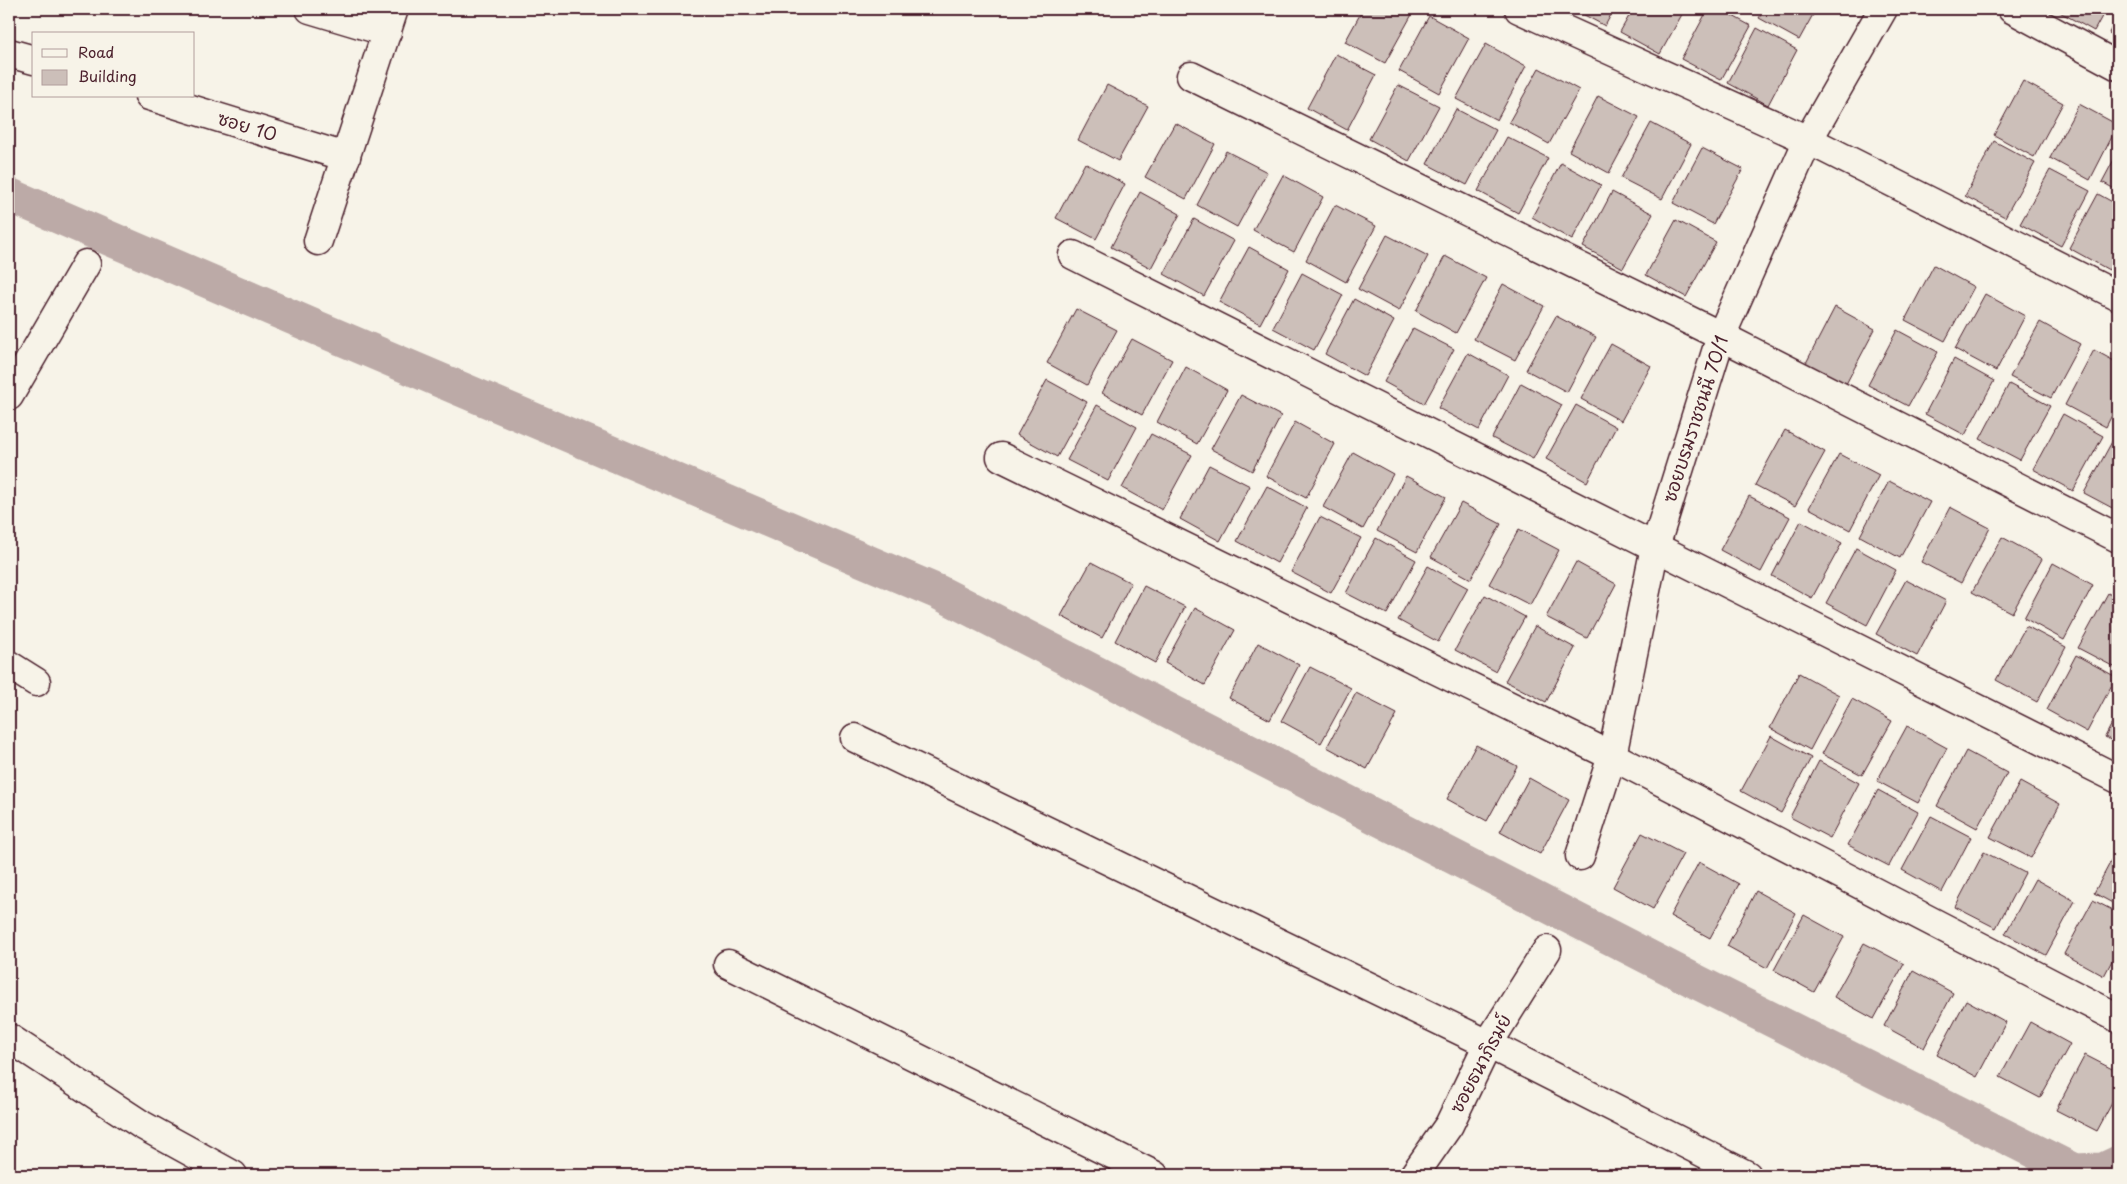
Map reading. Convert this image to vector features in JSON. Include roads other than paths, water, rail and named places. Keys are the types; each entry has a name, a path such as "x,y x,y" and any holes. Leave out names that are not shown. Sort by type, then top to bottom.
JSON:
{"street":[{"path":"310,9 391,20 318,241"},
{"path":"1519,9 1808,140 2118,296"},
{"name":"ซอยบรมราชชนนี 70/1","path":"1580,856 1612,756 1655,547 1721,336 1808,140 1883,9"},
{"path":"2012,9 2118,66"},
{"path":"9,52 32,59"},
{"path":"1191,76 1721,336 2118,538"},
{"name":"ซอย 10","path":"155,98 346,158"},
{"path":"1073,255 2118,779"},
{"path":"9,396 86,264"},
{"path":"1001,457 1612,756 2118,1018"},
{"path":"9,665 36,682"},
{"path":"855,738 1488,1044 1746,1175"},
{"name":"ซอยธนาภิรมย์","path":"1414,1175 1449,1125 1488,1044 1546,950"},
{"path":"728,964 1154,1175"},
{"path":"9,1038 142,1125 233,1175"}],"waterway":[{"path":"9,195 938,592 1699,983 2074,1171 2103,1170 2118,1163"}]}
